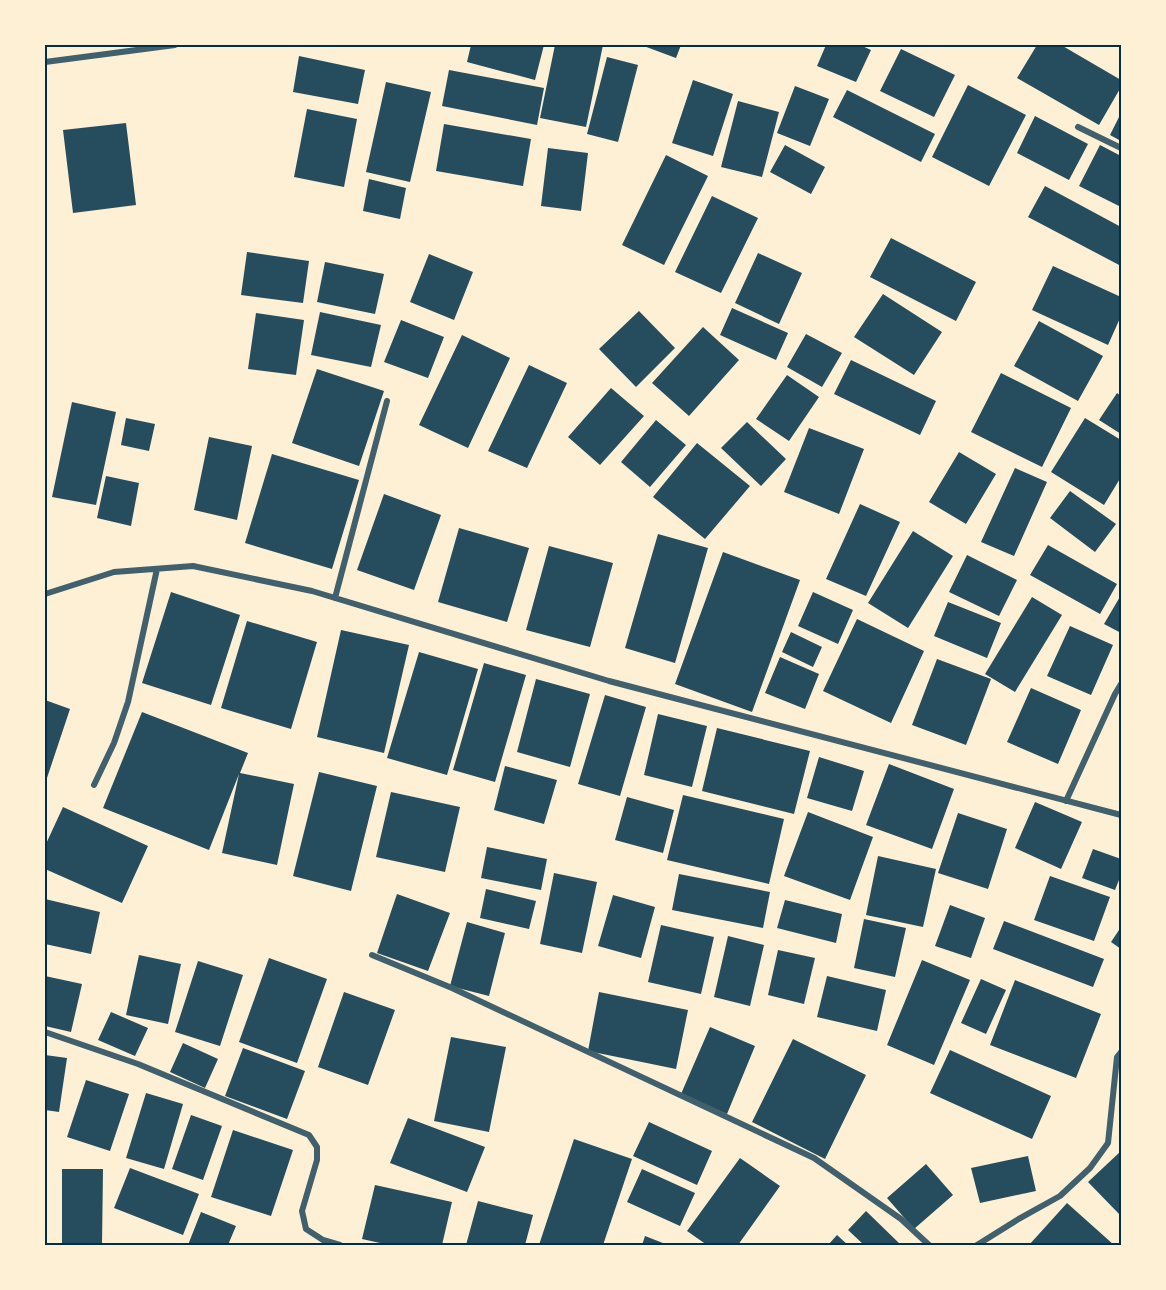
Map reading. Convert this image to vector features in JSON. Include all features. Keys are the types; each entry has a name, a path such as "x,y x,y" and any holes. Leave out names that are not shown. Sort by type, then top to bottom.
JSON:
{"street":[{"path":"45,62 176,45"},
{"path":"1078,127 1121,148"},
{"path":"335,598 387,401"},
{"path":"45,594 114,572 193,566 312,591 609,681 1121,815"},
{"path":"94,785 114,742 128,702 157,569"},
{"path":"1066,801 1121,684"},
{"path":"372,955 452,988 814,1158 901,1219 929,1245"},
{"path":"45,1032 138,1064 309,1135 316,1147 317,1160 303,1210 306,1228 323,1240 340,1245"},
{"path":"977,1245 1060,1196 1090,1168 1108,1143 1117,1057 1121,1052"}],"building":[{"path":"471,45 544,45 535,80 467,62"},
{"path":"555,45 603,45 586,127 540,118"},
{"path":"641,45 681,45 676,58"},
{"path":"826,45 860,45 871,50 856,82 817,66"},
{"path":"1037,45 1061,45 1121,80 1121,87 1099,125 1017,78"},
{"path":"901,49 955,75 934,117 880,91"},
{"path":"299,56 365,70 358,104 293,92"},
{"path":"607,57 638,65 618,142 587,134"},
{"path":"449,70 544,88 537,125 442,106"},
{"path":"693,80 733,94 713,156 672,143"},
{"path":"386,82 431,92 410,182 366,172"},
{"path":"968,85 1026,115 989,186 932,157"},
{"path":"795,86 829,99 810,146 777,133"},
{"path":"847,90 935,134 921,162 833,117"},
{"path":"738,101 779,112 762,177 721,167"},
{"path":"307,109 357,119 344,187 294,177"},
{"path":"1121,113 1121,141 1110,135"},
{"path":"1035,116 1088,144 1069,180 1017,153"},
{"path":"126,123 136,205 73,213 63,130"},
{"path":"444,124 531,139 523,186 436,171"},
{"path":"785,145 825,167 811,194 770,172"},
{"path":"1100,145 1121,156 1121,207 1079,186"},
{"path":"548,148 588,153 581,211 541,206"},
{"path":"666,155 708,176 664,265 622,245"},
{"path":"369,179 406,188 400,219 363,211"},
{"path":"1045,186 1121,227 1121,266 1028,217"},
{"path":"712,196 758,218 721,293 675,272"},
{"path":"891,238 976,282 956,321 870,277"},
{"path":"247,252 309,261 303,303 241,295"},
{"path":"758,253 802,273 779,324 735,303"},
{"path":"429,254 473,272 454,320 410,302"},
{"path":"325,262 384,274 375,314 317,302"},
{"path":"1053,266 1121,297 1121,316 1108,345 1032,310"},
{"path":"883,294 942,332 914,375 854,337"},
{"path":"732,308 788,333 776,360 720,335"},
{"path":"639,311 675,348 636,387 599,349"},
{"path":"320,312 381,325 371,367 311,355"},
{"path":"256,313 304,320 296,375 248,369"},
{"path":"401,320 444,337 428,378 384,362"},
{"path":"1039,321 1103,356 1078,401 1014,366"},
{"path":"703,327 739,360 689,416 652,383"},
{"path":"806,334 842,353 822,387 787,367"},
{"path":"462,335 510,358 468,448 419,425"},
{"path":"851,360 936,401 920,435 834,394"},
{"path":"529,365 567,383 527,468 488,451"},
{"path":"317,369 384,391 359,466 292,443"},
{"path":"1001,373 1071,408 1042,467 971,432"},
{"path":"787,375 819,397 789,441 756,419"},
{"path":"611,388 644,416 600,465 568,437"},
{"path":"1117,393 1121,396 1121,434 1099,420"},
{"path":"72,402 116,412 96,505 52,497"},
{"path":"126,418 155,424 149,451 121,445"},
{"path":"1085,418 1121,440 1121,477 1104,505 1051,472"},
{"path":"656,420 686,445 650,487 621,462"},
{"path":"747,422 786,459 761,486 721,448"},
{"path":"809,428 864,449 839,514 784,492"},
{"path":"209,437 252,446 237,520 194,510"},
{"path":"697,443 750,486 705,539 653,497"},
{"path":"959,452 996,474 966,524 929,502"},
{"path":"272,454 359,480 332,569 245,543"},
{"path":"1015,468 1047,482 1014,556 981,542"},
{"path":"106,476 139,483 131,526 97,518"},
{"path":"1070,491 1116,524 1095,552 1050,518"},
{"path":"384,494 441,515 414,590 357,570"},
{"path":"860,504 900,522 866,596 826,579"},
{"path":"459,528 529,548 507,622 438,602"},
{"path":"913,531 953,556 908,628 868,603"},
{"path":"658,534 708,548 675,663 625,648"},
{"path":"1048,545 1117,584 1100,614 1030,575"},
{"path":"549,546 613,563 590,647 526,630"},
{"path":"723,552 800,580 752,712 675,684"},
{"path":"967,555 1017,580 999,616 949,592"},
{"path":"171,592 240,615 211,705 142,683"},
{"path":"813,592 853,610 838,644 798,626"},
{"path":"1121,595 1121,633 1104,624"},
{"path":"1032,597 1062,615 1015,692 985,674"},
{"path":"948,602 1001,623 987,658 934,636"},
{"path":"857,619 924,651 891,723 823,691"},
{"path":"247,621 317,642 291,729 221,708"},
{"path":"1070,626 1113,645 1091,695 1047,676"},
{"path":"341,630 409,645 384,753 317,737"},
{"path":"791,632 822,647 813,667 782,652"},
{"path":"419,652 478,669 447,775 387,758"},
{"path":"780,657 819,674 805,709 765,693"},
{"path":"937,659 991,679 966,745 912,725"},
{"path":"484,663 526,675 495,782 453,770"},
{"path":"536,679 590,694 570,767 517,752"},
{"path":"1031,688 1081,710 1058,764 1007,742"},
{"path":"605,695 646,707 620,796 578,784"},
{"path":"45,700 70,709 45,784"},
{"path":"142,712 248,753 240,773 294,784 277,865 222,853 239,774 209,850 103,808"},
{"path":"658,714 707,726 692,787 644,775"},
{"path":"717,728 810,751 794,814 702,791"},
{"path":"819,757 864,771 852,811 807,798"},
{"path":"889,764 954,789 932,849 866,825"},
{"path":"505,766 557,780 544,824 494,810"},
{"path":"319,772 377,786 351,891 293,876"},
{"path":"391,792 460,807 445,872 376,857"},
{"path":"683,795 784,819 769,884 667,860"},
{"path":"627,797 674,810 663,853 615,840"},
{"path":"1035,802 1082,822 1061,869 1015,848"},
{"path":"63,807 148,846 122,903 45,869 45,846"},
{"path":"808,812 873,837 850,900 784,876"},
{"path":"958,813 1007,829 988,889 938,873"},
{"path":"487,847 547,859 541,890 481,878"},
{"path":"1093,849 1121,859 1121,875 1115,890 1082,878"},
{"path":"878,856 936,869 923,927 866,915"},
{"path":"554,873 597,882 582,953 540,944"},
{"path":"679,874 770,892 763,928 672,910"},
{"path":"1050,876 1110,897 1094,941 1034,920"},
{"path":"486,889 536,901 529,929 480,918"},
{"path":"397,894 450,913 428,971 377,953"},
{"path":"613,895 655,907 641,958 598,946"},
{"path":"45,899 100,912 91,954 45,944"},
{"path":"785,900 842,914 836,943 777,928"},
{"path":"950,905 985,918 971,958 935,946"},
{"path":"864,919 906,928 895,977 854,968"},
{"path":"1004,921 1104,959 1093,987 993,949"},
{"path":"467,922 505,933 489,996 450,986"},
{"path":"661,925 714,937 701,994 648,982"},
{"path":"1121,927 1121,949 1111,942"},
{"path":"728,936 764,945 750,1006 714,997"},
{"path":"778,950 815,958 804,1004 768,995"},
{"path":"139,955 181,964 168,1024 126,1015"},
{"path":"269,958 327,979 297,1063 239,1042"},
{"path":"922,960 970,980 934,1065 887,1045"},
{"path":"198,961 243,975 220,1046 175,1032"},
{"path":"45,976 82,984 71,1032 45,1026"},
{"path":"827,976 886,990 877,1031 817,1017"},
{"path":"981,979 1006,990 986,1034 961,1023"},
{"path":"1015,980 1101,1014 1076,1078 990,1045"},
{"path":"344,992 395,1010 368,1085 318,1067"},
{"path":"599,992 688,1010 676,1069 588,1051"},
{"path":"111,1012 148,1028 135,1056 98,1040"},
{"path":"710,1027 755,1046 727,1114 681,1094"},
{"path":"451,1037 506,1047 489,1132 434,1121"},
{"path":"793,1039 866,1075 825,1159 752,1122"},
{"path":"183,1043 218,1059 205,1088 170,1072"},
{"path":"243,1048 305,1071 287,1119 225,1096"},
{"path":"950,1050 1051,1096 1032,1139 930,1093"},
{"path":"45,1055 67,1058 59,1112 45,1110"},
{"path":"86,1080 129,1094 110,1151 67,1137"},
{"path":"146,1093 183,1104 164,1169 126,1158"},
{"path":"191,1115 222,1126 203,1180 172,1169"},
{"path":"408,1118 485,1147 467,1192 390,1163"},
{"path":"649,1122 712,1151 697,1185 633,1156"},
{"path":"233,1130 293,1150 271,1216 211,1197"},
{"path":"574,1139 632,1159 603,1245 539,1245"},
{"path":"1121,1151 1121,1216 1088,1182"},
{"path":"1028,1156 1036,1191 980,1203 971,1168"},
{"path":"740,1158 780,1186 738,1245 707,1245 687,1231"},
{"path":"926,1164 953,1195 914,1229 887,1198"},
{"path":"130,1168 199,1194 183,1235 114,1208"},
{"path":"62,1169 103,1169 102,1245 62,1245"},
{"path":"642,1169 695,1193 680,1226 627,1202"},
{"path":"375,1185 452,1202 442,1245 389,1245 362,1239"},
{"path":"478,1201 533,1215 525,1245 466,1245"},
{"path":"1067,1203 1114,1245 1029,1245"},
{"path":"866,1211 901,1245 864,1245 848,1230"},
{"path":"201,1212 236,1226 228,1245 188,1245"},
{"path":"837,1235 848,1245 828,1245"},
{"path":"645,1236 668,1245 642,1245"}]}
